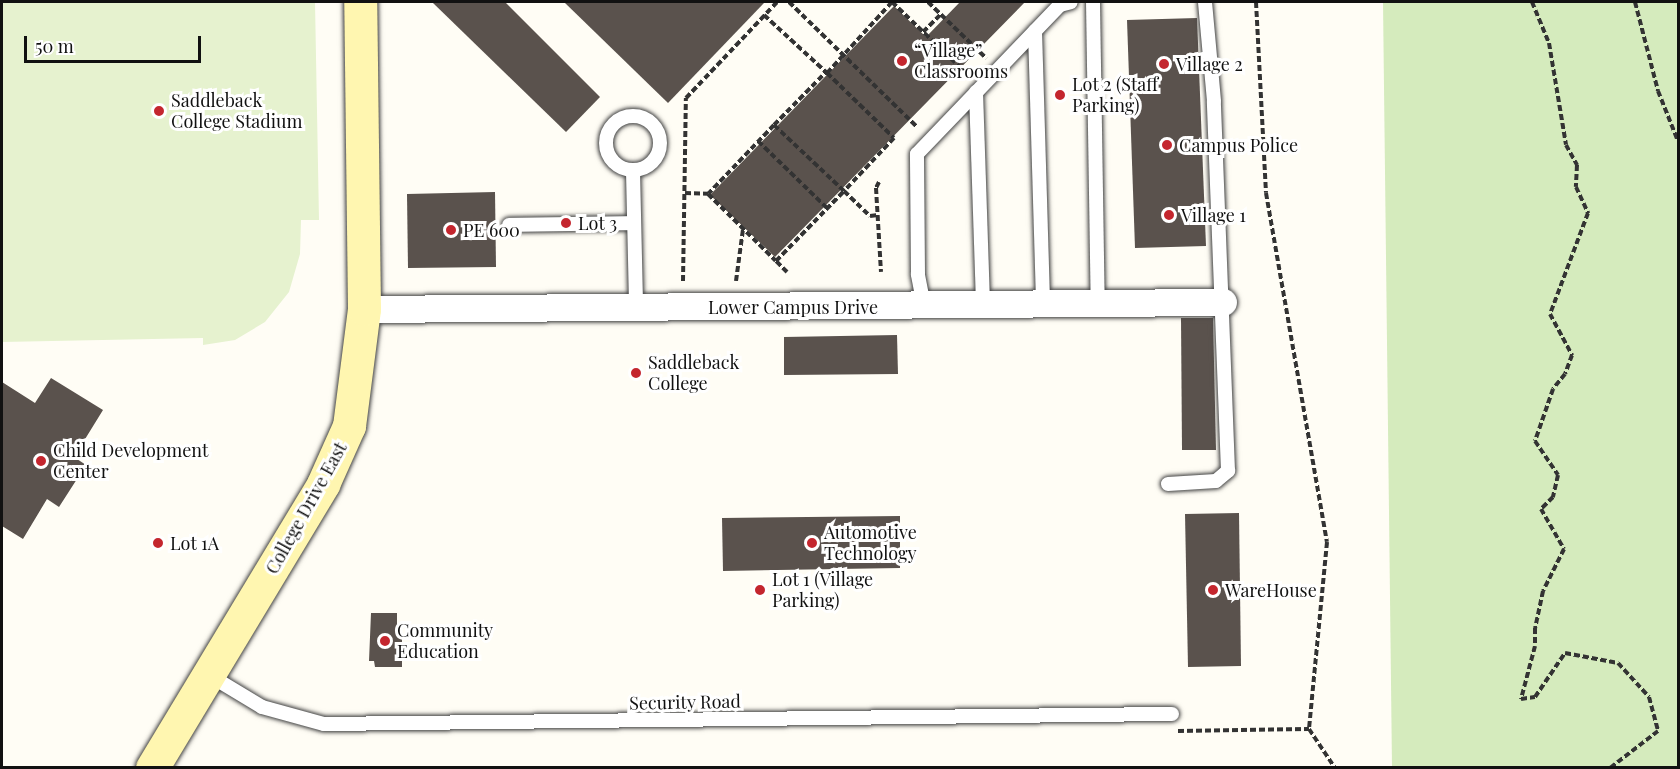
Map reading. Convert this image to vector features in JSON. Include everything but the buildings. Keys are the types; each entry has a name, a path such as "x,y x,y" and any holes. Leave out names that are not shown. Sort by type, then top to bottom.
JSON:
{"street":[{"name":"College Drive East","path":"152,768 209,675 342,446 353,406 364,309 360,2"},
{"name":"Lower Campus Drive","path":"364,309 1223,302"}],"lane":[{"path":"924,306 918,274 917,154 1060,5 1071,2"},
{"path":"1093,2 1098,304"},
{"path":"1168,484 1216,481 1228,471 1214,101 1205,2"},
{"path":"1035,31 1043,305"},
{"path":"976,92 983,305"},
{"path":"629,116 654,125 660,144 652,163 633,171 616,165 606,149 608,131 629,116"},
{"path":"633,171 636,308"},
{"path":"509,225 634,223"},
{"name":"Security Road","path":"209,675 262,707 324,724 1172,714"}],"path":[{"path":"683,281 686,98 777,2"},
{"path":"789,2 919,129"},
{"path":"708,194 892,2 970,77"},
{"path":"928,2 987,59"},
{"path":"1256,2 1266,193 1327,542 1310,729 1335,768"},
{"path":"1532,2 1549,43 1566,145 1577,165 1576,188 1588,213 1550,314 1572,355 1565,374 1553,389 1535,441 1558,475 1553,498 1541,509 1564,549 1543,591 1535,628 1536,646 1521,699 1535,697 1565,653 1618,663 1649,698 1658,731 1610,768"},
{"path":"1635,2 1658,91 1678,141"},
{"path":"924,32 941,14"},
{"path":"764,15 827,72 902,147"},
{"path":"774,125 870,216 878,215"},
{"path":"776,261 894,138"},
{"path":"758,141 827,208"},
{"path":"879,182 881,272"},
{"path":"685,193 708,194 787,272"},
{"path":"736,281 742,229"},
{"path":"1172,714 1179,733 1310,729"}],"green space":[{"name":"Saddleback College Stadium","path":"2,2 315,2 319,220 301,220 300,254 289,292 265,322 235,340 203,345 203,338 2,342"},
{"path":"1383,2 1678,2 1678,767 1392,767"}],"place":[{"name":"“Village” Classrooms","path":"902,61"},
{"name":"Village 2","path":"1164,64"},
{"name":"Lot 2 (Staff Parking)","path":"1060,95"},
{"name":"Saddleback College Stadium","path":"159,111"},
{"name":"Campus Police","path":"1167,145"},
{"name":"Village 1","path":"1169,215"},
{"name":"Lot 3","path":"566,223"},
{"name":"PE 600","path":"451,230"},
{"name":"Saddleback College","path":"636,373"},
{"name":"Child Development Center","path":"41,461"},
{"name":"Lot 1A","path":"158,543"},
{"name":"Automotive Technology","path":"812,543"},
{"name":"Lot 1 (Village Parking)","path":"760,590"},
{"name":"WareHouse","path":"1213,590"},
{"name":"Community Education","path":"385,641"}]}
